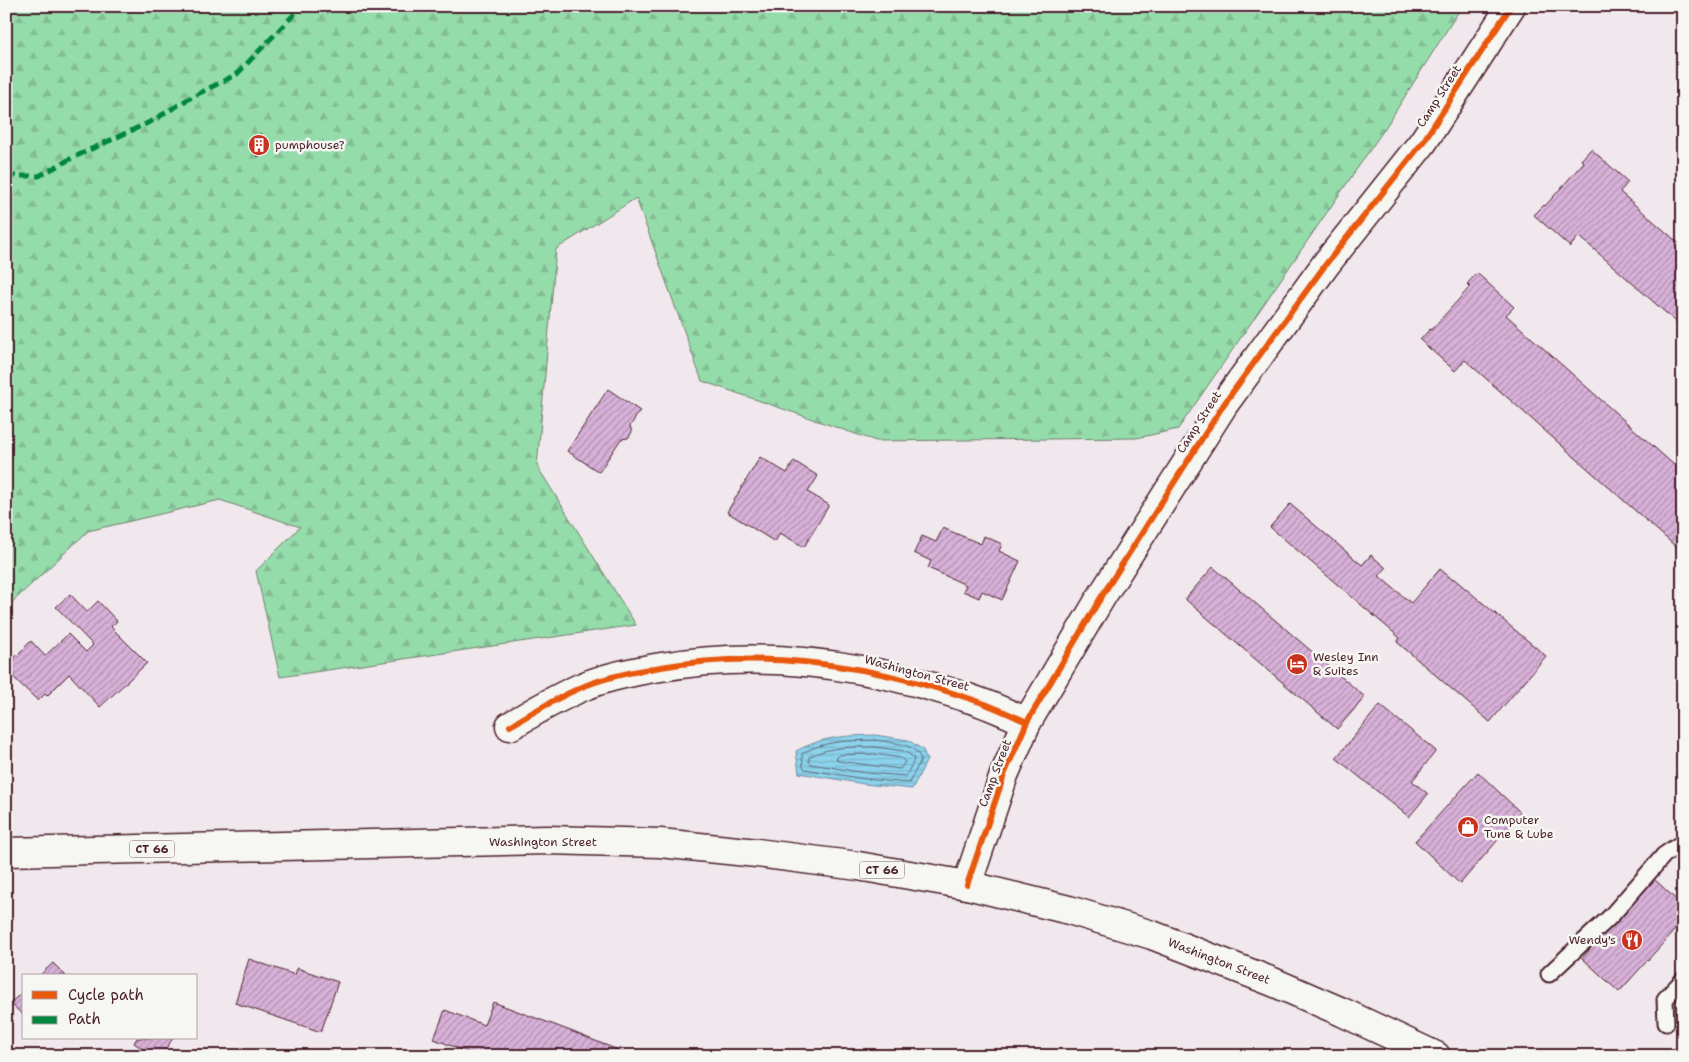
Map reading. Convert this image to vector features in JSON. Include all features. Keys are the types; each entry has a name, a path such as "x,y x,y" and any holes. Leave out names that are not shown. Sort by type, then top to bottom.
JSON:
{"main road":[{"name":"Camp Street","path":"967,885 1004,775 1027,722 1095,607 1224,404 1326,264 1423,142 1511,6"},
{"name":"Washington Street","path":"510,726 546,704 588,684 630,672 683,663 740,659 797,661 854,668 916,682 972,699 1027,722"},
{"name":"Washington Street","path":"6,852 547,840 651,843 757,853 858,866 967,885 1069,910 1152,935 1274,982 1436,1056"}],"lane":[{"path":"1549,974 1610,916 1664,855 1683,842"},
{"path":"1666,1023 1665,1000 1683,980"}],"green space":[{"path":"6,6 1462,6 1385,128 1178,429 1137,438 876,441 702,381 636,198 556,249 537,466 636,625 280,677 256,571 300,527 220,500 88,531 6,608"}],"water":[{"path":"875,735 908,740 923,750 927,760 912,789 864,784 799,773 796,751 806,746 834,738"}],"building":[{"name":"pumphouse?","path":"261,133 271,147 258,157 247,144"},
{"path":"1591,149 1628,182 1620,192 1683,247 1683,328 1579,236 1570,247 1534,215 1545,206 1584,162 1581,160"},
{"path":"1477,273 1514,307 1506,315 1683,473 1683,553 1465,360 1455,371 1420,340 1470,287 1467,284"},
{"path":"608,389 640,411 630,426 632,432 628,438 621,439 599,472 567,451"},
{"path":"760,457 787,473 794,461 818,476 808,492 829,505 804,547 780,533 775,542 727,512"},
{"path":"1290,504 1362,565 1371,555 1386,568 1379,576 1411,603 1440,569 1546,656 1490,722 1397,642 1400,638 1270,527"},
{"path":"943,528 981,544 984,536 1002,544 999,551 1020,561 1002,600 982,591 979,598 963,591 966,585 928,568 931,561 914,553 922,536 936,542"},
{"path":"1213,567 1365,697 1337,729 1185,599"},
{"path":"70,594 87,612 98,601 117,621 111,627 147,663 100,707 69,674 47,696 45,694 38,701 6,670 6,666 31,641 45,656 68,634 86,652 93,645 56,607"},
{"path":"1380,705 1436,751 1412,781 1428,794 1409,817 1336,758"},
{"name":"Computer Tune & Lube","path":"1478,772 1521,813 1460,884 1415,841"},
{"name":"Wendy's","path":"1653,878 1683,906 1683,921 1619,992 1582,958"},
{"path":"249,959 295,975 297,968 338,982 321,1032 235,1003"},
{"path":"53,963 64,974 41,974"},
{"path":"22,993 22,1014 10,1003"},
{"path":"493,1002 633,1056 472,1056 473,1054 434,1039 445,1010 484,1025"},
{"path":"136,1040 172,1040 161,1056 153,1056 134,1043"}],"marked path":[{"path":"6,176 39,176 72,158 152,121 190,98 237,74 302,6"}],"cycle path":[{"path":"967,885 1004,775 1027,722 1100,599 1224,404 1326,264 1423,142 1511,6"},
{"path":"510,726 567,694 605,679 661,667 739,660 779,660 818,664 857,669 895,677 978,701 1027,722"}],"place":[{"name":"pumphouse?","path":"259,145"},
{"name":"Wesley Inn & Suites","path":"1297,664"},
{"name":"Computer Tune & Lube","path":"1468,827"},
{"name":"Wendy's","path":"1632,940"}]}
